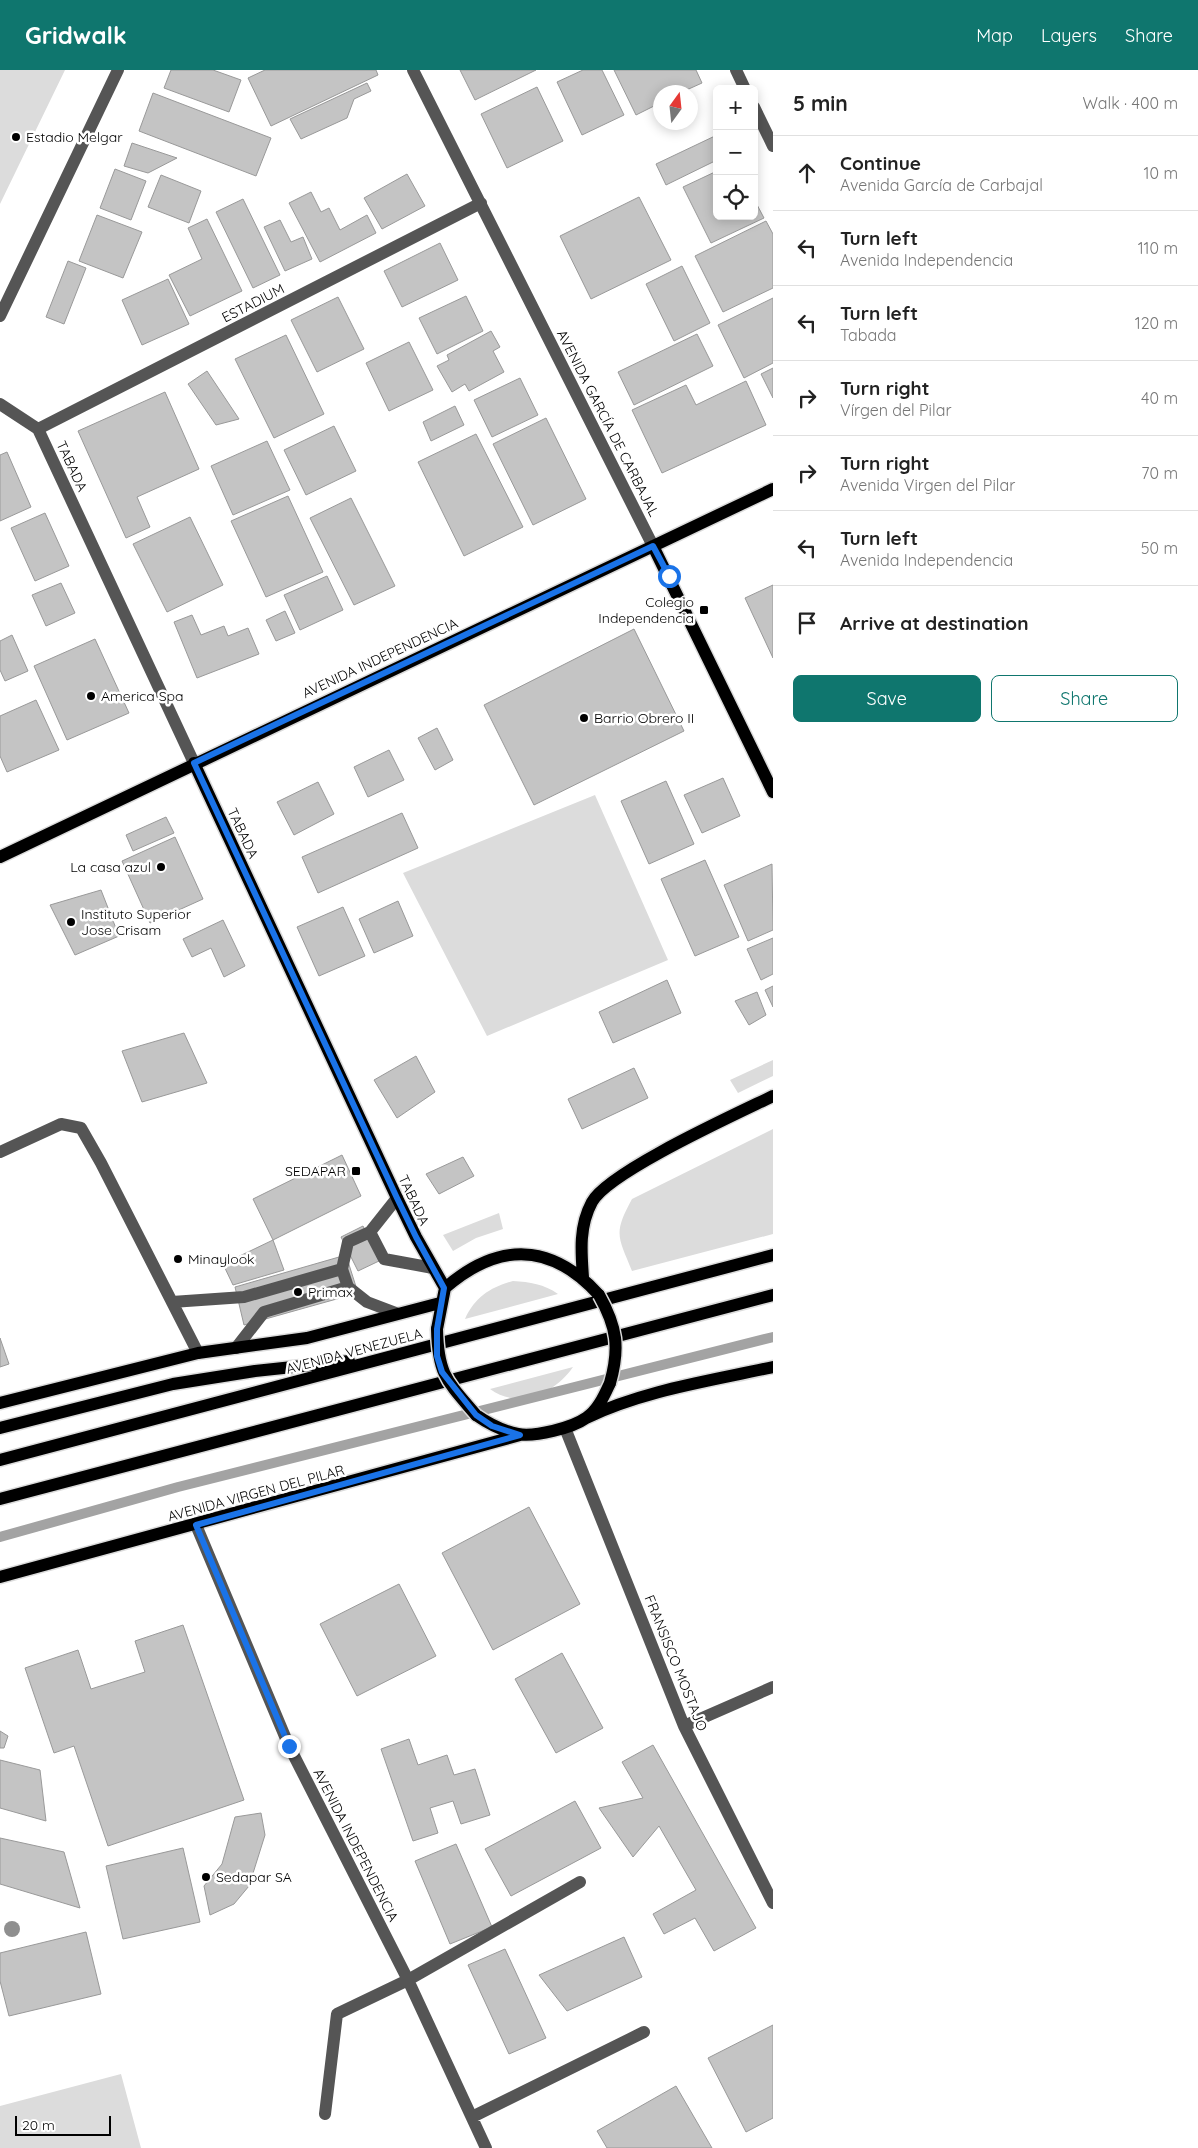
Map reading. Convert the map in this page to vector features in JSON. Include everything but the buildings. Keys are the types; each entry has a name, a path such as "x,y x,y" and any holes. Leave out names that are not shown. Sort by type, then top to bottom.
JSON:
{"main road":[{"name":"AVENIDA INDEPENDENCIA","path":"0,856 773,489"},
{"name":"AVENIDA GARCÍA DE CARBAJAL","path":"653,546 773,792"},
{"name":"TABADA","path":"194,763 397,1198 444,1288"},
{"path":"583,1277 581,1246 583,1225 593,1200 602,1189 638,1165 773,1096"},
{"path":"520,1435 492,1426 476,1415 442,1372 437,1356 437,1329 444,1288 476,1264 505,1255 535,1255 564,1264 583,1277 599,1295 610,1315 616,1338 616,1361 610,1383 599,1404 586,1418"},
{"name":"AVENIDA VENEZUELA","path":"0,1460 773,1255"},
{"path":"0,1499 773,1295"},
{"name":"AVENIDA VENEZUELA","path":"0,1403 198,1353 307,1338 396,1313 440,1303"},
{"path":"0,1428 200,1379 392,1356"},
{"path":"586,1418 609,1407 645,1395 773,1367"},
{"name":"AVENIDA VIRGEN DEL PILAR","path":"0,1577 520,1435 565,1428 586,1418"}],"street":[{"path":"0,316 118,70"},
{"name":"AVENIDA GARCÍA DE CARBAJAL","path":"413,70 653,546"},
{"path":"736,70 743,85"},
{"path":"758,115 773,146"},
{"name":"ESTADIUM","path":"38,430 481,203"},
{"path":"0,404 38,430"},
{"name":"TABADA","path":"38,430 194,763"},
{"path":"0,1152 61,1124 81,1128 101,1163 198,1353"},
{"path":"396,1313 367,1302 348,1287 342,1269 348,1242 370,1232 397,1198"},
{"path":"370,1232 384,1259 433,1268"},
{"path":"172,1302 244,1297 342,1269"},
{"path":"236,1348 264,1312 348,1287"},
{"name":"FRANSISCO MOSTAJO","path":"565,1428 684,1726 773,1903"},
{"name":"AVENIDA INDEPENDENCIA","path":"196,1525 289,1746 408,1980 486,2148"},
{"path":"684,1726 773,1687"},
{"path":"325,2114 337,2014 408,1980 580,1882"},
{"path":"472,2117 644,2032"}],"shaded area":[{"name":"Estadio Melgar","path":"0,70 65,70 0,204"},
{"path":"595,795 668,960 487,1036 403,873"},
{"path":"773,1060 773,1076 738,1093 730,1080"},
{"path":"773,1129 773,1234 632,1271 623,1250 620,1228 632,1199"},
{"path":"499,1213 503,1229 476,1238 453,1251 443,1235"},
{"path":"513,1281 537,1284 558,1294 465,1319 469,1311 484,1294 498,1286"},
{"path":"573,1367 556,1385 535,1396 513,1398 501,1395 490,1389"},
{"path":"121,2074 141,2148 0,2148 0,2106"}],"waterway":[{"path":"0,1537 178,1487 773,1337"}],"place":[{"name":"Estadio Melgar","path":"16,137"},
{"name":"Colegio Independencia","path":"704,610"},
{"name":"America Spa","path":"91,696"},
{"name":"Barrio Obrero II","path":"584,718"},
{"name":"La casa azul","path":"161,867"},
{"name":"Instituto Superior Jose Crisam","path":"71,922"},
{"name":"SEDAPAR","path":"356,1171"},
{"name":"Minaylook","path":"178,1259"},
{"name":"Primax","path":"298,1292"},
{"name":"Sedapar SA","path":"206,1877"}],"route":[{"path":"289,1746 196,1525 520,1435 492,1426 476,1415 442,1372 437,1356 437,1329 444,1288 397,1198 194,763 653,546 669,576"}]}
